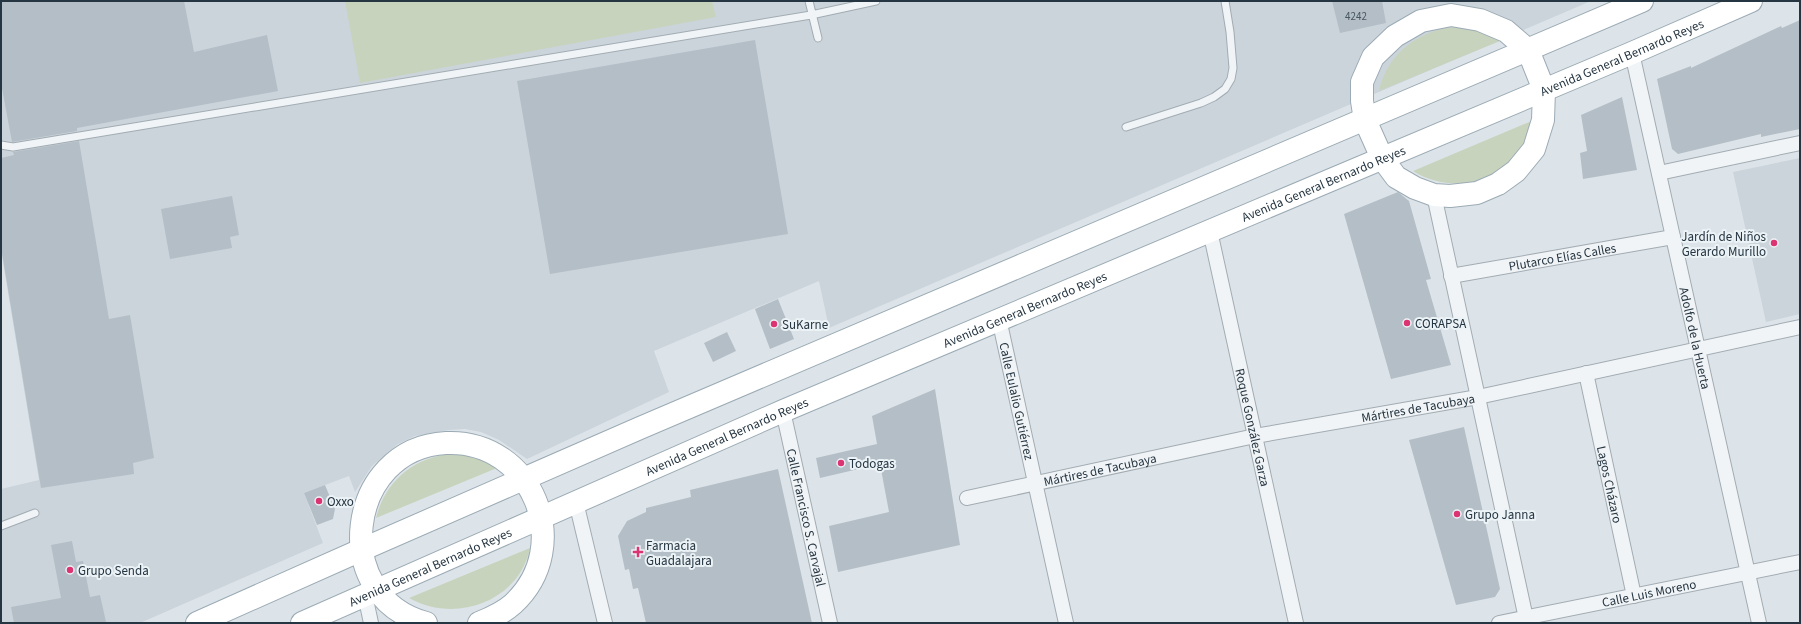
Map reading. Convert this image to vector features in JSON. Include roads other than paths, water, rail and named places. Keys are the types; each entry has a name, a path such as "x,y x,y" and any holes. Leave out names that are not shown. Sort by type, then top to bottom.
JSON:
{"main road":[{"path":"197,623 361,550 525,480 640,428 1642,1"},
{"name":"Avenida General Bernardo Reyes","path":"302,623 782,411 1632,53 1751,1"},
{"path":"1451,15 1480,20 1506,31 1528,50 1544,90 1543,120 1534,149 1516,171 1498,184 1477,193 1450,196 1434,195 1415,188 1396,177 1382,158 1365,120 1362,101 1362,82 1374,57 1394,36 1421,21 1451,15"},
{"path":"426,623 403,614 370,593 367,569 361,550 360,525 369,494 384,472 399,459 415,451 444,443 464,444 478,447 499,457 514,468 525,480 535,497 541,518 543,544 539,561 530,583 513,604 498,614 479,623"}],"street":[{"name":"Adolfo de la Huerta","path":"1632,53 1758,623"},
{"path":"1659,173 1800,143"},
{"path":"1434,195 1526,620"},
{"name":"Roque González Garza","path":"1210,231 1296,623"},
{"name":"Plutarco Elías Calles","path":"1452,276 1673,237"},
{"name":"Calle Eulalio Gutiérrez","path":"999,319 1066,623"},
{"name":"Mártires de Tacubaya","path":"966,498 1255,436 1478,397 1800,327"},
{"name":"Lagos Cházaro","path":"1586,373 1634,596"},
{"name":"Calle Francisco S. Carvajal","path":"782,411 830,623"},
{"path":"576,502 604,623"},
{"name":"Calle Luis Moreno","path":"1499,623 1526,620 1800,562"},
{"path":"370,593 371,623"}],"lane":[{"path":"809,1 811,15 818,38"},
{"path":"1,145 13,147 811,15 876,1"},
{"path":"1126,127 1201,103 1214,98 1225,89 1231,79 1233,68 1230,32 1225,1"},
{"path":"1,526 35,513"}],"place":[{"name":"Jardín de Niños Gerardo Murillo","path":"1774,243"},
{"name":"CORAPSA","path":"1407,323"},
{"name":"SuKarne","path":"774,324"},
{"name":"Todogas","path":"841,463"},
{"name":"Oxxo","path":"319,501"},
{"name":"Grupo Janna","path":"1457,514"},
{"name":"Farmacia Guadalajara","path":"638,552"},
{"name":"Grupo Senda","path":"70,570"}]}
